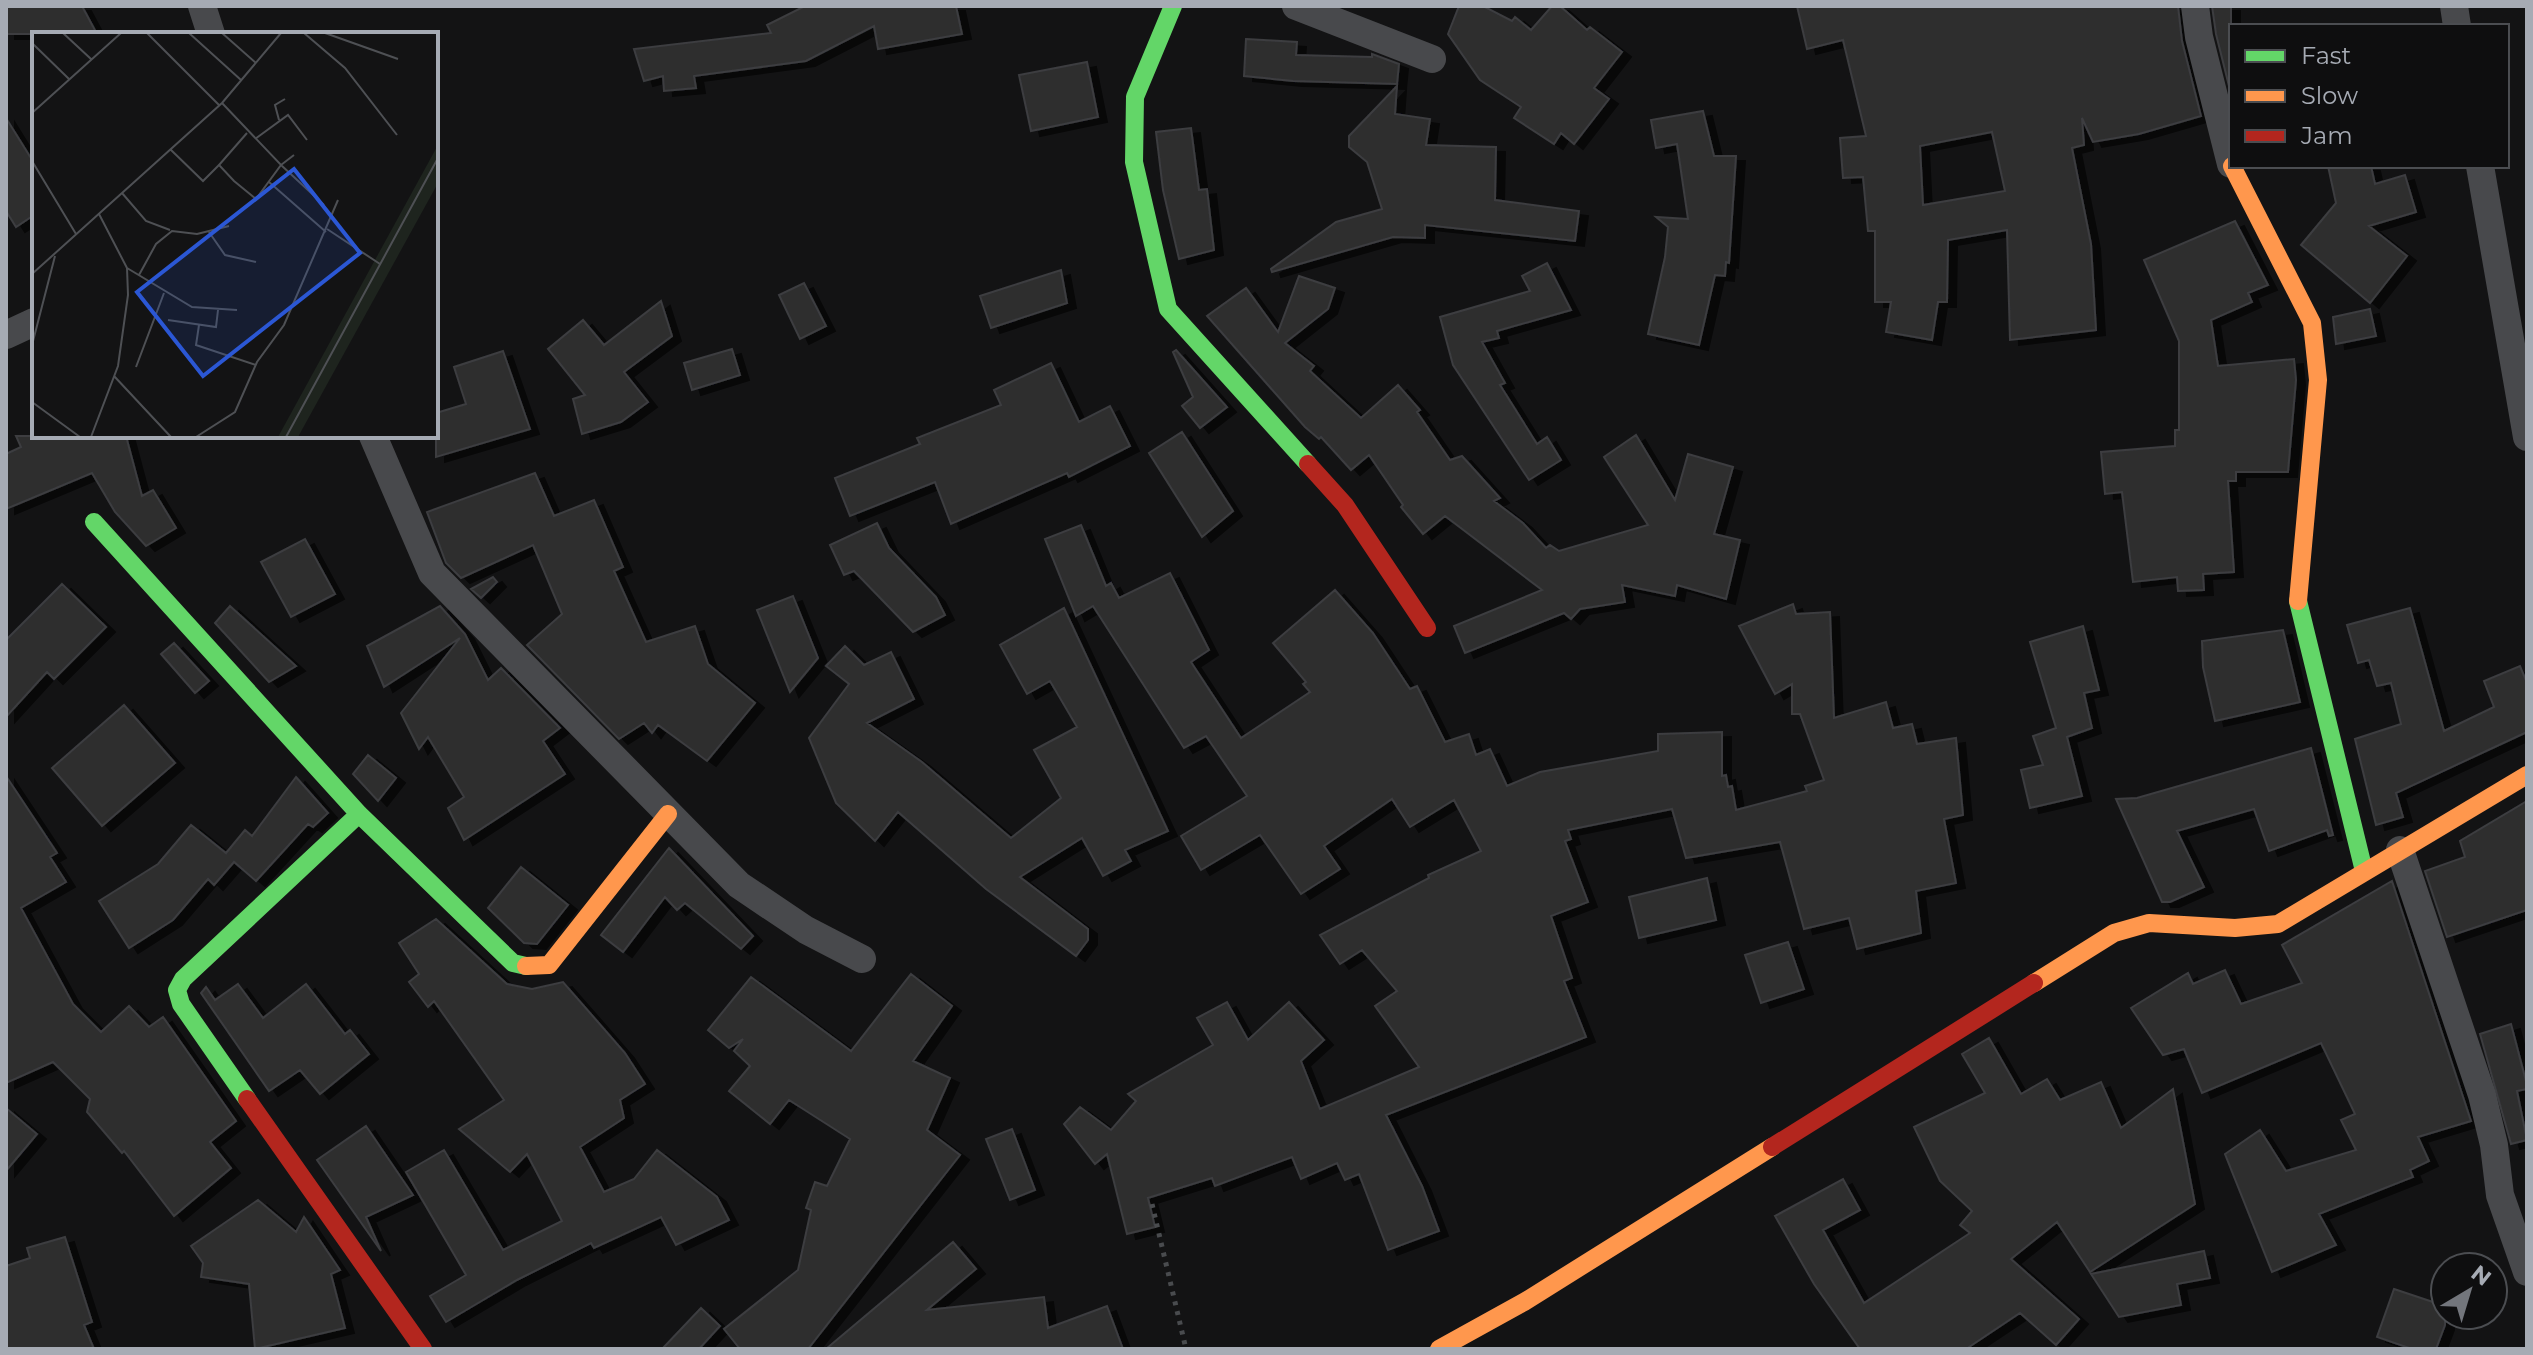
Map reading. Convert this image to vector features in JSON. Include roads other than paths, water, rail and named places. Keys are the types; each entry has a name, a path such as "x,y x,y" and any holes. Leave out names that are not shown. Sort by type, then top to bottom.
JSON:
{"street":[{"path":"202,6 210,32"},
{"path":"1173,6 1135,97 1134,162 1168,309 1345,505 1427,628"},
{"path":"1296,6 1432,59"},
{"path":"2195,6 2199,37 2229,157"},
{"path":"2233,168 2312,323 2318,380 2298,600 2364,871"},
{"path":"2480,168 2527,437"},
{"path":"6,335 32,323"},
{"path":"374,438 432,573 739,885 806,930 862,959"},
{"path":"94,522 359,814 513,963 530,967 549,965 668,814"},
{"path":"1439,1349 1524,1302 2114,933 2149,923 2235,928 2278,924 2527,775"},
{"path":"359,814 183,979 177,990 181,1004 423,1349"},
{"path":"2400,850 2482,1095 2494,1145 2500,1195 2527,1272"}]}
